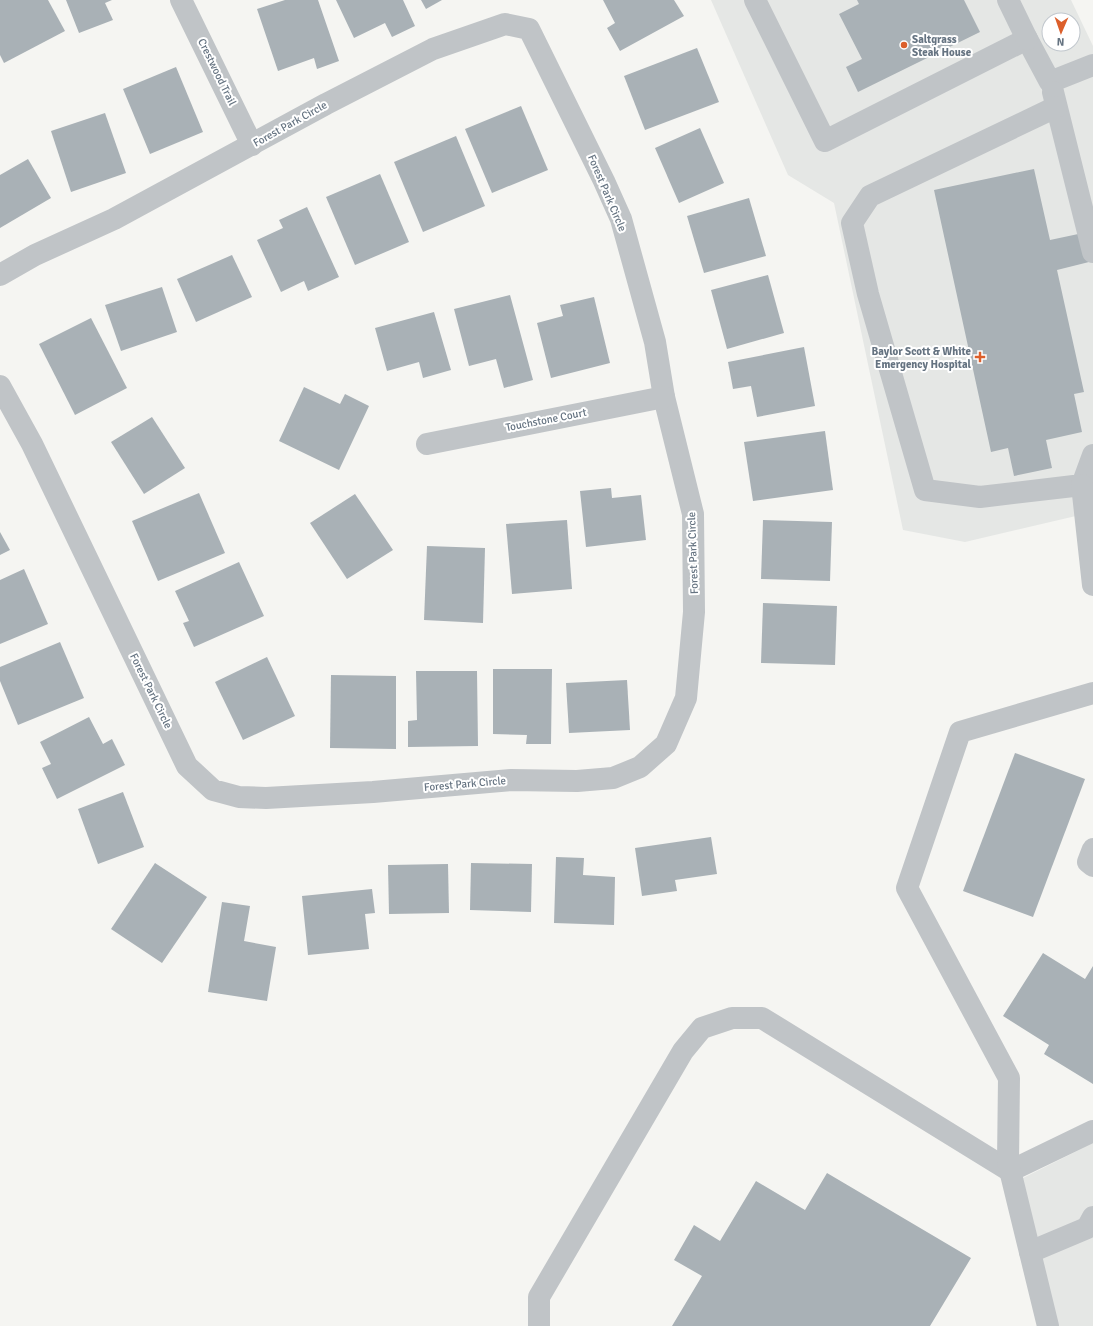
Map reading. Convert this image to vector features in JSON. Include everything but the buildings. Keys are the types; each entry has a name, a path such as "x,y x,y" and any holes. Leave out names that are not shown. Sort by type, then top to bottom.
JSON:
{"street":[{"name":"Crestwood Trail","path":"181,0 252,145"},
{"path":"755,0 825,141 1027,39"},
{"path":"1008,0 1050,82 1093,252"},
{"name":"Forest Park Circle","path":"0,276 35,255 114,219 326,104 433,49 505,24 529,30 604,181 621,219 655,342 664,397 693,514 694,612 686,698 666,744 640,767 613,778 577,781 511,780 373,792 266,798 239,797 214,790 187,766 32,444 0,386"},
{"path":"1050,82 1093,65"},
{"path":"1056,106 870,196 852,223 868,294 925,490 980,497 1082,486"},
{"name":"Touchstone Court","path":"427,444 664,397"},
{"path":"1093,455 1082,486 1093,585"},
{"path":"1048,1326 1008,1162 1009,1078 907,888 960,732 1093,693"},
{"path":"1093,849 1088,862 1093,866"},
{"path":"539,1326 539,1297 683,1051 702,1028 732,1018 762,1018 1010,1171"},
{"path":"1010,1171 1093,1131"},
{"path":"1030,1252 1087,1228 1093,1217"}],"shaded area":[{"name":"Baylor Scott & White Emergency Hospital","path":"711,0 1071,0 1077,12 1041,12 1041,52 1081,52 1081,21 1093,46 1093,512 965,542 903,530 834,203 788,175"},
{"path":"1093,1143 1093,1326 1040,1326 1005,1187"}],"place":[{"name":"Saltgrass Steak House","path":"904,45"},
{"name":"Baylor Scott & White Emergency Hospital","path":"980,357"}]}
